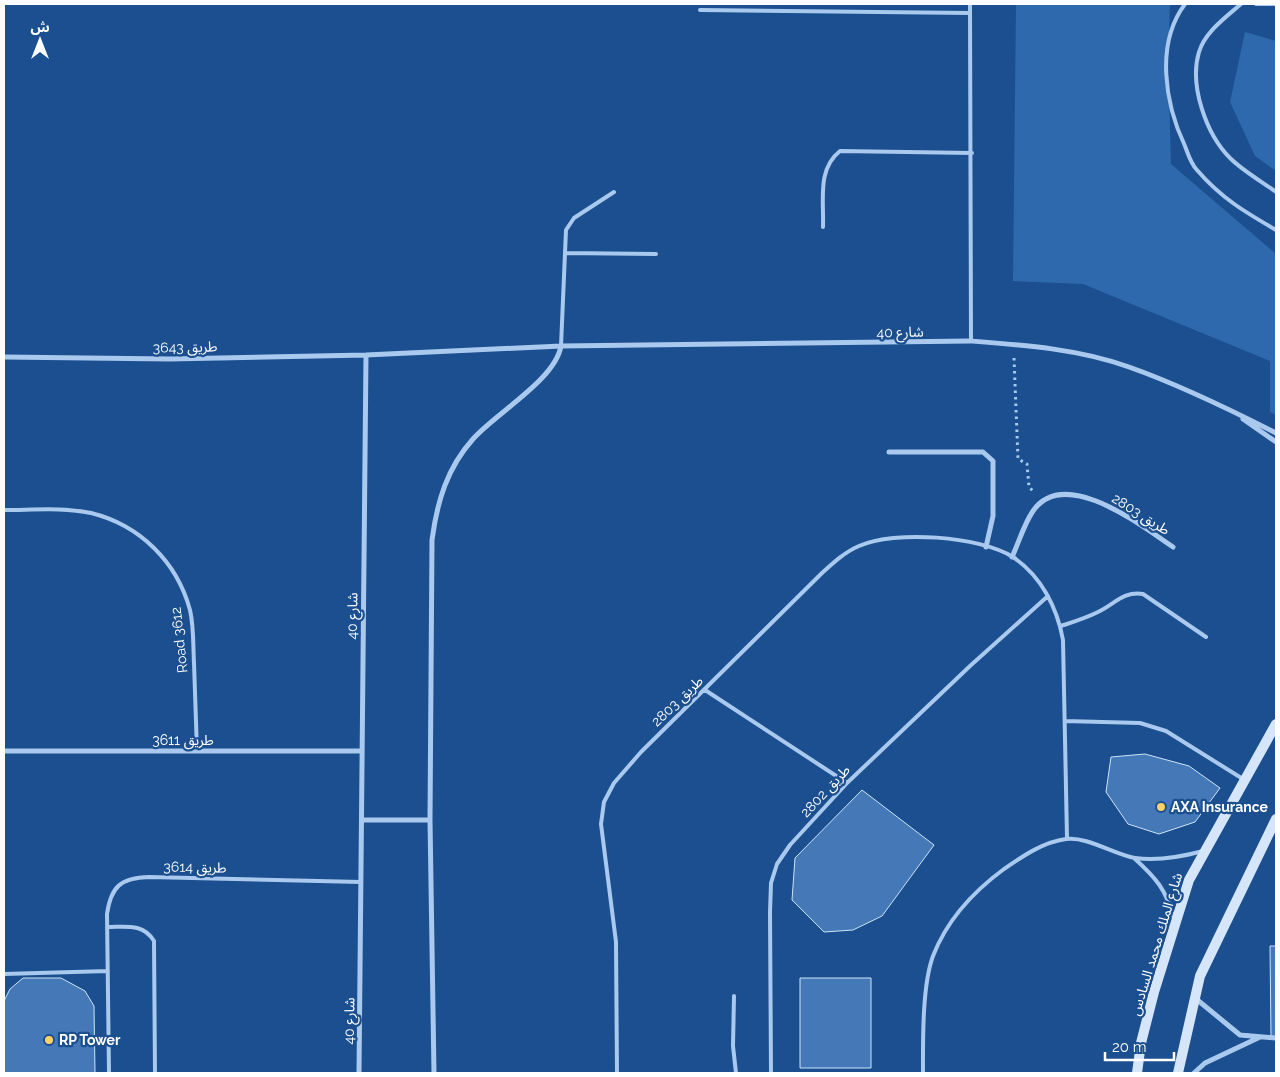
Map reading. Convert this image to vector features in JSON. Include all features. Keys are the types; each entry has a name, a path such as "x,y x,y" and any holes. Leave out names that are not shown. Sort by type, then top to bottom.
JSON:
{"main road":[{"name":"شارع الملك محمد السادس","path":"1137,1073 1141,1043 1175,922 1189,880 1276,724"},
{"path":"1178,1073 1200,976 1276,819"}],"street":[{"name":"شارع 40","path":"359,1073 366,355 561,346 971,342 1014,344 1079,354 1128,367 1228,409 1276,433"},
{"path":"434,1073 430,820 432,540 435,512 444,485 462,453 474,438 548,372 559,356 561,346"},
{"name":"طريق 3643","path":"4,357 170,359 366,355"},
{"name":"شارع 40","path":"1228,409 1276,442"},
{"path":"889,452 977,452 989,456 993,461 993,507 986,547"},
{"name":"طريق 2803","path":"1043,502 1055,497 1068,496 1099,501 1173,547"},
{"path":"1012,557 1034,511 1043,502"},
{"name":"طريق 3611","path":"4,751 362,751"},
{"path":"362,820 430,820"},
{"path":"1194,997 1240,1035 1276,1038"},
{"path":"1194,1073 1205,1063 1258,1038"}],"lane":[{"path":"970,4 972,153 971,342"},
{"path":"1185,4 1176,16 1168,46 1168,92 1175,126 1195,169 1234,206 1276,230"},
{"path":"1241,4 1214,28 1199,52 1196,83 1204,118 1230,157 1276,192"},
{"path":"1256,4 1276,4"},
{"path":"700,10 970,13"},
{"path":"823,226 824,171 831,158 840,151 972,153"},
{"path":"561,346 565,236 570,223 614,192"},
{"path":"565,253 656,254"},
{"name":"Road 3612","path":"4,510 66,510 90,513 114,520 136,532 155,548 171,567 182,588 190,612 197,751"},
{"name":"طريق 2803","path":"617,1073 616,942 601,824 604,802 614,783 627,766 822,572 839,557 859,546 882,539 904,536 963,541 986,547 1012,557 1032,574 1048,596 1061,626 1065,659 1067,838"},
{"path":"1061,626 1097,613 1123,595 1133,592 1143,594 1206,637"},
{"name":"طريق 2802","path":"771,1073 769,968 771,883 777,864 790,845 847,783 970,666 1048,596"},
{"path":"705,690 847,783"},
{"path":"1065,721 1140,723 1166,731 1245,780"},
{"path":"923,1073 926,999 933,956 955,915 981,885 1028,852 1067,838 1099,845 1134,858 1164,859 1205,850"},
{"path":"1134,858 1158,880 1168,898 1175,922"},
{"name":"طريق 3614","path":"109,1073 107,927 109,898 119,884 133,878 361,882"},
{"path":"107,927 139,927 148,932 154,940 155,1073"},
{"path":"4,974 108,971"},
{"path":"734,996 733,1046 736,1073"}],"path":[{"path":"1014,344 1018,459 1027,464 1029,487 1043,502"}],"shaded area":[{"path":"1016,4 1170,4 1168,62 1171,164 1276,254 1276,415 1270,412 1270,361 1083,284 1013,281"},
{"path":"1245,32 1276,41 1276,171 1255,156 1230,102"}],"building":[{"name":"AXA Insurance","path":"1145,754 1189,766 1220,788 1195,822 1159,834 1128,824 1106,792 1111,757"},
{"path":"862,790 934,845 882,916 853,930 824,932 792,900 795,858"},
{"path":"1270,946 1276,946 1276,1037 1271,1037"},
{"name":"RP Tower","path":"23,978 61,978 85,991 94,1006 95,1073 4,1073 4,1001 10,989"},
{"path":"800,978 871,978 871,1068 800,1068"}],"place":[{"name":"AXA Insurance","path":"1161,807"},
{"name":"RP Tower","path":"49,1040"}]}
